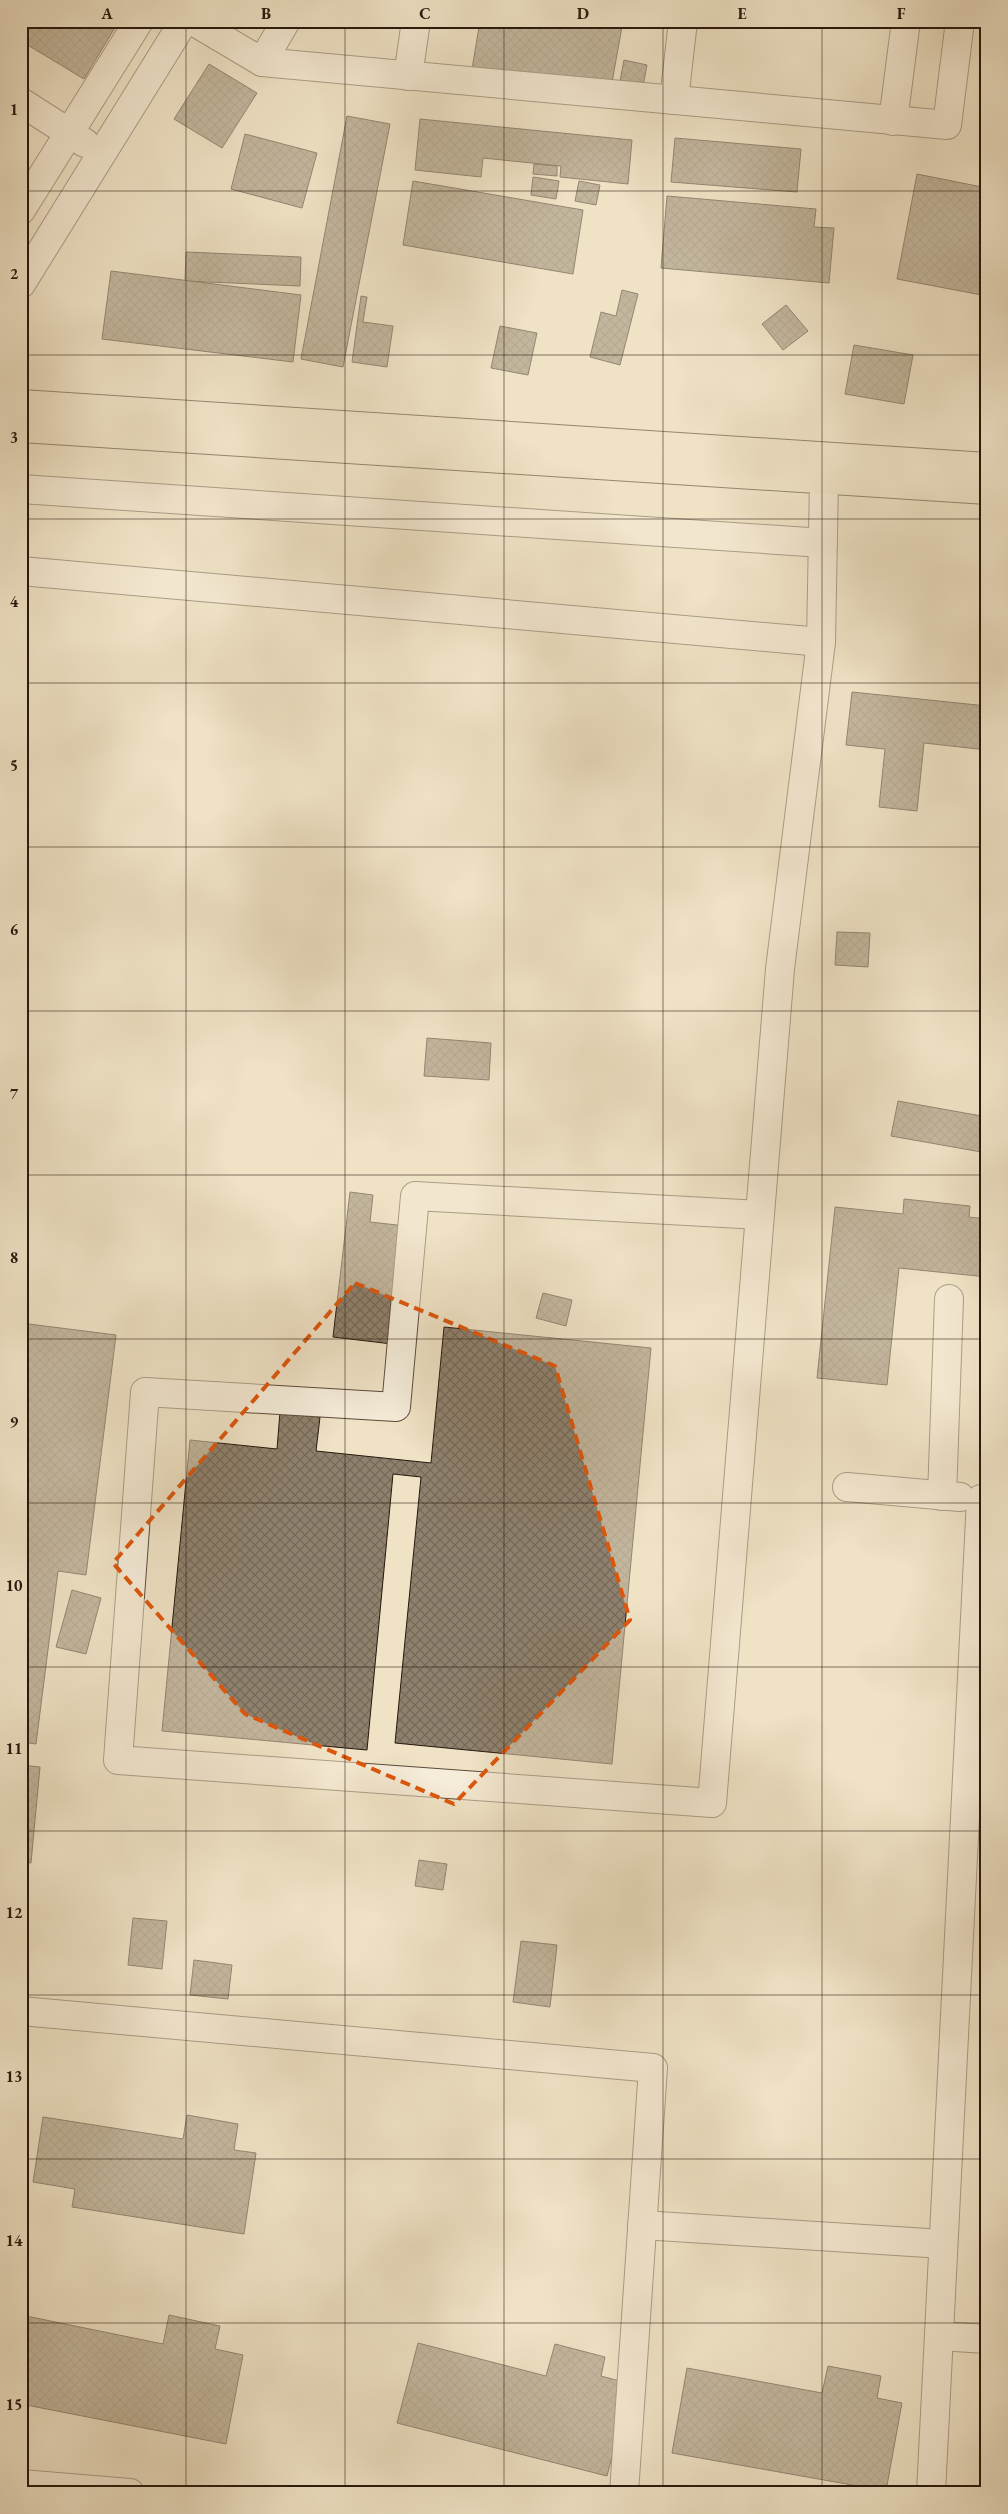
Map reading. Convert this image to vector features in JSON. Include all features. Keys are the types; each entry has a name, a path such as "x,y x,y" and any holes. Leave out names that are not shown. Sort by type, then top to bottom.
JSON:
{"main road":[{"path":"21,404 987,467"},
{"path":"21,428 987,490"}],"lane":[{"path":"21,210 139,21"},
{"path":"21,284 184,21"},
{"path":"193,21 262,62 947,125 960,21"},
{"path":"262,62 286,21"},
{"path":"408,76 416,21"},
{"path":"674,100 683,21"},
{"path":"893,121 906,21"},
{"path":"21,102 102,153"},
{"path":"760,1215 415,1196 396,1407 146,1392 118,1760 712,1803 760,1215 780,969 821,642 824,480"},
{"path":"21,489 823,543"},
{"path":"21,571 821,642"},
{"path":"942,1496 950,1299"},
{"path":"847,1487 984,1500 976,1794 943,2244 931,2493"},
{"path":"21,2011 653,2068 624,2493"},
{"path":"642,2225 943,2244"},
{"path":"939,2336 987,2339"},
{"path":"21,2484 130,2493"}],"highlighted area":[{"path":"355,1283 555,1366 630,1620 454,1804 245,1714 113,1563"}],"building":[{"path":"21,21 119,21 84,79 21,41"},
{"path":"480,21 623,21 609,99 471,75"},
{"path":"624,60 647,65 640,102 617,97"},
{"path":"209,64 257,93 222,148 174,119"},
{"path":"347,116 390,124 343,367 301,359"},
{"path":"420,119 632,140 628,184 560,177 561,166 483,158 481,177 415,170"},
{"path":"245,134 317,153 302,208 231,189"},
{"path":"675,138 801,149 797,192 671,182"},
{"path":"534,164 557,166 557,176 533,174"},
{"path":"917,174 987,188 987,296 897,279"},
{"path":"533,177 559,181 556,199 531,195"},
{"path":"413,181 583,210 573,274 403,245"},
{"path":"579,181 600,185 596,205 575,201"},
{"path":"667,196 816,209 814,227 834,228 829,283 661,268"},
{"path":"186,252 301,257 300,286 185,281"},
{"path":"111,271 301,295 293,362 102,339"},
{"path":"622,290 638,294 620,365 590,357 601,312 616,316"},
{"path":"361,296 367,297 363,322 393,326 387,367 352,362"},
{"path":"786,305 808,331 783,350 762,324"},
{"path":"500,326 537,333 528,375 491,368"},
{"path":"854,345 913,355 904,404 845,394"},
{"path":"852,692 987,706 987,750 924,743 917,811 879,807 885,749 846,745"},
{"path":"837,932 870,933 868,967 835,965"},
{"path":"427,1038 491,1043 489,1080 424,1076"},
{"path":"898,1101 987,1117 987,1153 891,1136"},
{"path":"350,1192 373,1195 370,1222 406,1226 392,1344 333,1337"},
{"path":"904,1199 970,1206 969,1217 987,1219 987,1277 899,1268 887,1385 817,1378 835,1207 903,1214"},
{"path":"543,1293 572,1300 566,1326 536,1318"},
{"path":"21,1323 116,1335 86,1575 58,1571 36,1744 21,1742"},
{"path":"444,1327 651,1348 612,1764 395,1743 421,1477 393,1474 367,1750 162,1731 190,1440 277,1449 280,1412 320,1417 316,1451 431,1463"},
{"path":"72,1590 101,1598 86,1654 56,1647"},
{"path":"21,1765 40,1767 31,1863 21,1862"},
{"path":"419,1860 447,1864 443,1890 415,1886"},
{"path":"133,1918 167,1921 162,1969 128,1965"},
{"path":"521,1941 557,1945 550,2007 513,2002"},
{"path":"194,1960 232,1965 228,1999 190,1995"},
{"path":"187,2115 238,2124 234,2150 256,2153 244,2234 72,2207 75,2189 33,2182 43,2117 183,2139"},
{"path":"169,2315 220,2326 215,2349 243,2355 226,2444 21,2404 21,2341 26,2316 163,2344"},
{"path":"418,2343 546,2376 555,2344 605,2357 601,2376 631,2384 607,2476 397,2423"},
{"path":"828,2366 881,2376 877,2398 902,2403 886,2491 672,2453 687,2368 822,2393"}]}
